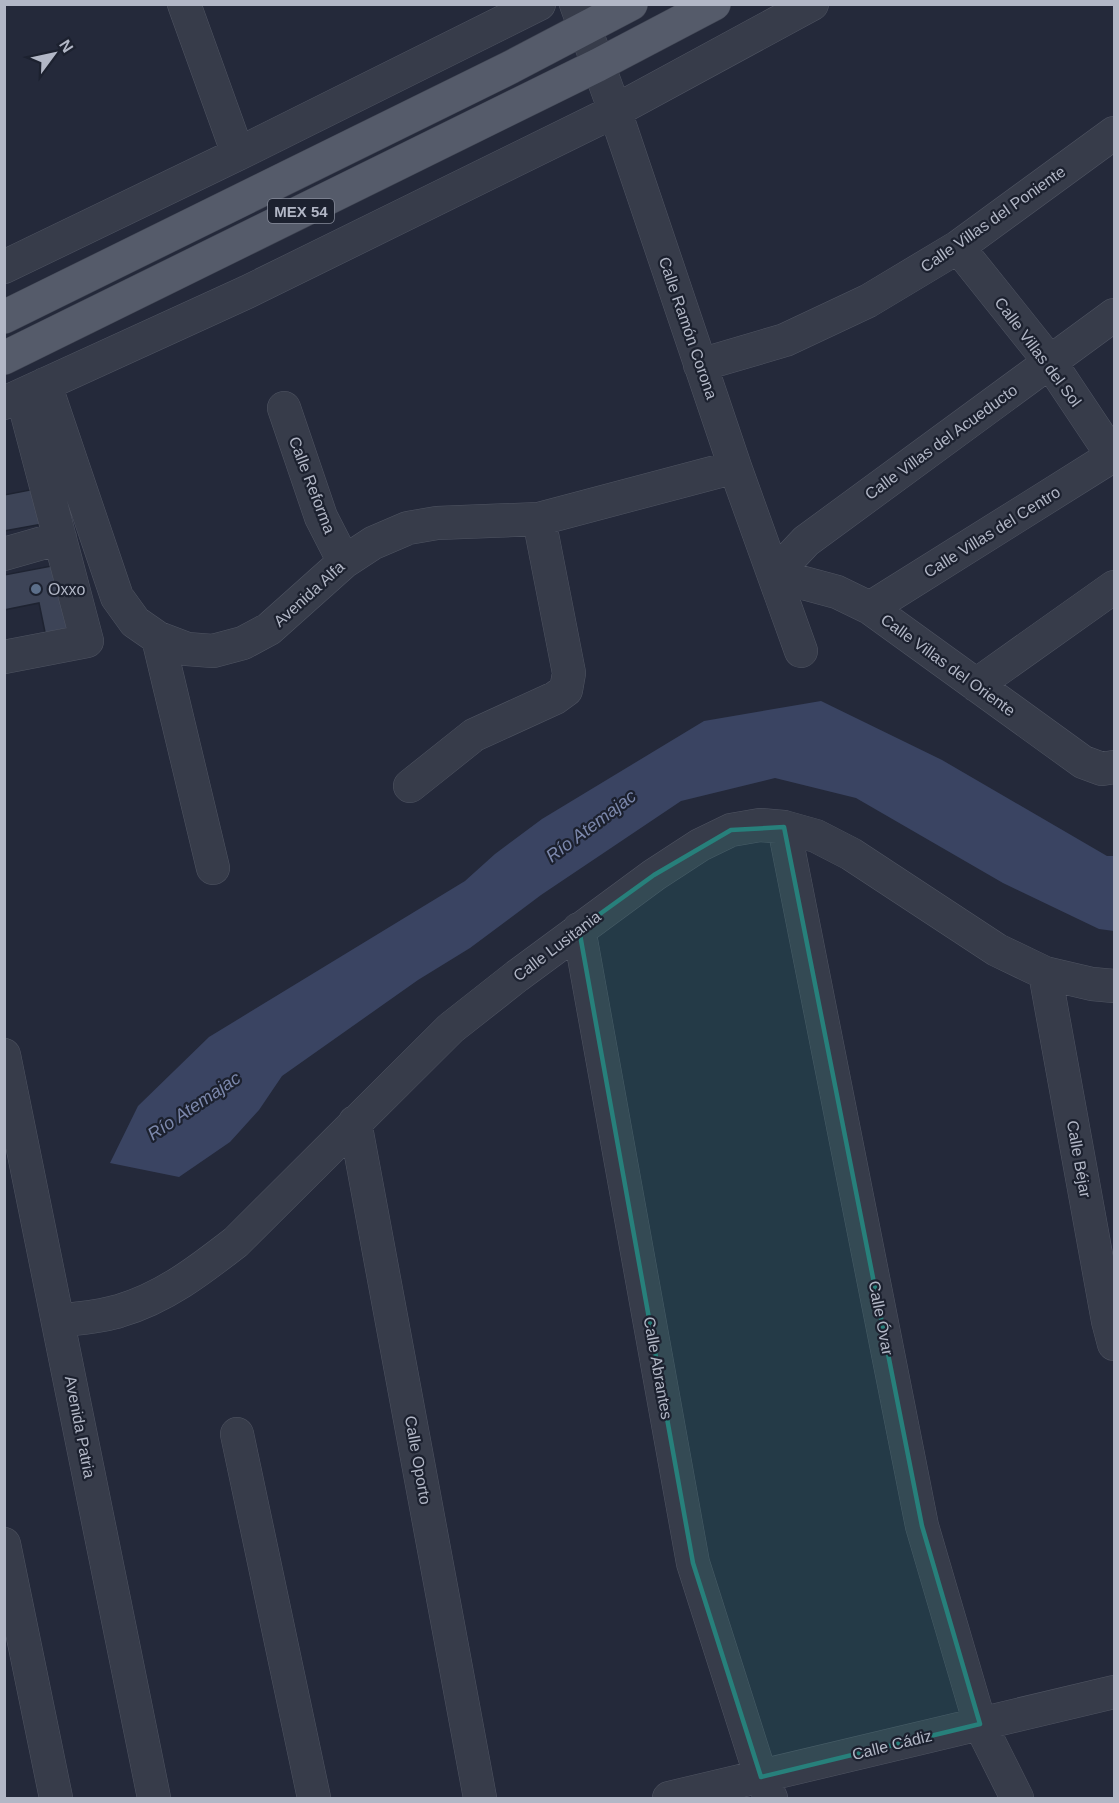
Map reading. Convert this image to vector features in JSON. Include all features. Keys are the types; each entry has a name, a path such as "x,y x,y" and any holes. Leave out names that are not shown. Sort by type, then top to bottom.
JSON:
{"main road":[{"name":"MEX 54","path":"4,317 511,67 580,17 632,4"},
{"name":"MEX 54","path":"4,358 598,65 714,4"}],"street":[{"path":"184,4 238,154"},
{"path":"4,267 238,154 539,4"},
{"path":"4,657 87,641 24,394 247,292 615,111 812,4"},
{"name":"Calle Ramón Corona","path":"580,17 615,111 735,467 801,651"},
{"name":"Calle Villas del Poniente","path":"700,365 785,340 868,301 958,247 1114,133"},
{"name":"Calle Villas del Sol","path":"958,247 1050,362 1114,457"},
{"name":"Calle Villas del Acueducto","path":"774,575 806,541 1114,315"},
{"name":"Avenida Alfa","path":"24,394 117,597 135,622 158,638 187,649 213,651 243,644 269,629 344,562 373,543 408,528 437,523 539,519 735,467"},
{"name":"Calle Reforma","path":"284,408 321,517 344,562"},
{"name":"Calle Villas del Centro","path":"870,608 1114,457"},
{"path":"410,786 474,735 555,698 566,690 569,673 539,519"},
{"path":"4,554 60,538"},
{"name":"Calle Villas del Oriente","path":"774,575 837,592 870,608 1083,762 1102,769 1114,767"},
{"path":"976,685 1114,587"},
{"path":"158,638 213,868"},
{"name":"Calle Lusitania","path":"59,1321 127,1309 153,1299 199,1271 236,1242 451,1028 579,929 654,875 700,845 731,830 760,825 784,826 816,836 851,854 997,950 1045,973 1092,984 1114,986"},
{"name":"Calle Óvar","path":"784,826 922,1526 980,1724 1017,1798"},
{"name":"Calle Abrantes","path":"579,929 693,1563 766,1788"},
{"name":"Calle Béjar","path":"1045,973 1108,1322 1114,1344"},
{"name":"Avenida Patria","path":"4,1055 154,1798"},
{"name":"Calle Oporto","path":"356,1122 480,1798"},
{"path":"237,1434 314,1798"},
{"path":"4,1544 56,1798"},
{"name":"Calle Cádiz","path":"669,1798 766,1788 980,1724 1114,1692"}],"highlighted area":[{"path":"784,827 922,1526 980,1724 761,1777 693,1563 579,929 654,875 731,830"}],"water":[{"name":"Río Atemajac","path":"821,701 942,760 1107,856 1114,856 1114,931 1099,929 1003,883 856,798 775,778 681,801 541,895 470,948 418,980 282,1076 259,1110 230,1142 179,1177 110,1163 138,1106 209,1037 465,881 495,854 542,819 704,721"}],"building":[{"path":"40,488 48,523 4,531 4,495"},
{"name":"Oxxo","path":"62,564 76,631 46,637 39,603 4,610 4,575"}],"place":[{"name":"Oxxo","path":"36,589"}]}
